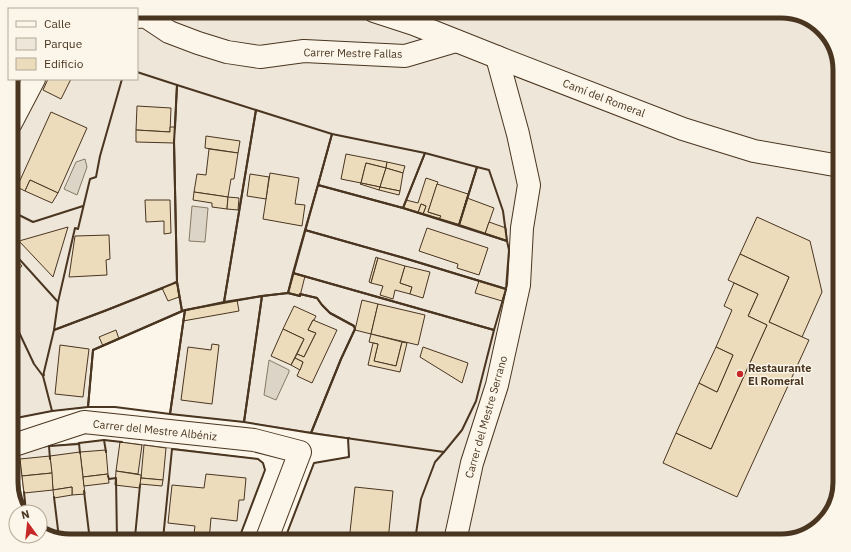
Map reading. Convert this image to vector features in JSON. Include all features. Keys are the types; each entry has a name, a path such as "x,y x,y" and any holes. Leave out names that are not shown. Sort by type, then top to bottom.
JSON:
{"street":[{"name":"Carrer Mestre Fallas","path":"148,18 170,32 198,43 227,52 260,57 304,51 404,56 456,41"},
{"name":"Camí del Romeral","path":"396,18 683,129 754,151 833,165"},
{"name":"Carrer del Mestre Serrano","path":"457,534 472,463 497,385 519,285 522,228 529,185 518,134 496,57"},
{"path":"18,110 33,80"},
{"name":"Carrer del Mestre Albéniz","path":"18,444 84,422 254,440 300,452 269,534"}],"green space":[{"path":"138,18 788,18 804,23 810,27 820,36 828,47 833,70 833,489 828,505 824,511 815,521 804,529 781,534 287,534 314,463 349,457 348,438 244,422 170,414 185,310 93,350 88,407 52,411 18,418 18,80 138,80"},
{"path":"104,440 258,459 263,463 265,470 241,534 63,534 48,529 48,504 25,504 19,450"}],"shaded area":[{"path":"85,159 87,167 77,195 64,189 76,162"},
{"path":"192,206 208,208 205,242 189,241"},
{"path":"269,360 289,370 276,400 264,395"}],"building":[{"path":"48,80 70,80 61,99 43,90"},
{"path":"137,106 171,108 170,132 136,130"},
{"path":"51,112 87,128 58,193 30,180 25,191 18,188"},
{"path":"170,127 175,127 174,143 136,142 136,130 170,132"},
{"path":"206,136 240,141 238,153 205,148"},
{"path":"209,149 238,153 234,179 231,179 228,197 194,192 197,174 206,175"},
{"path":"346,154 387,162 386,168 366,163 361,183 341,179"},
{"path":"387,162 405,166 403,173 386,168"},
{"path":"366,163 386,168 380,187 361,183"},
{"path":"386,168 403,173 400,191 380,187"},
{"path":"270,173 299,178 295,204 305,205 302,226 263,219"},
{"path":"250,174 269,177 266,199 247,196"},
{"path":"426,178 438,182 428,212 441,216 439,219 423,214 426,206 421,204 418,213 403,208 406,200 418,203"},
{"path":"30,180 58,193 52,203 25,191"},
{"path":"360,184 380,187 379,190"},
{"path":"437,184 468,194 459,225 439,219 441,216 428,212"},
{"path":"380,187 400,191 399,195 379,190"},
{"path":"194,192 228,197 227,209 212,207 212,203 193,200"},
{"path":"228,197 239,198 238,210 227,209"},
{"path":"467,198 494,208 485,234 459,225"},
{"path":"145,200 170,200 171,233 164,234 164,221 146,222"},
{"path":"421,204 426,206 423,214 418,213"},
{"path":"757,217 810,241 822,292 802,337 769,322 789,277 740,254"},
{"path":"489,222 506,228 507,241 485,234"},
{"path":"68,227 53,277 19,241"},
{"path":"427,228 488,248 479,275 457,268 458,264 419,251"},
{"path":"109,235 110,259 106,260 107,275 69,277 75,236"},
{"path":"740,254 789,277 769,322 809,340 737,497 663,463 676,433 711,449 767,325 748,316 758,294 728,280"},
{"path":"376,257 378,258 371,283 369,282"},
{"path":"378,258 405,266 400,283 412,287 410,294 395,290 393,299 380,295 383,286 371,283"},
{"path":"18,262 22,266 18,270"},
{"path":"405,266 430,272 423,298 410,294 412,287 400,283"},
{"path":"293,273 305,276 300,296 288,293"},
{"path":"479,281 506,289 502,301 475,293"},
{"path":"177,282 179,297 168,301 162,288"},
{"path":"734,283 758,294 748,316 767,325 711,449 676,433 699,383 717,392 733,355 716,347 732,310 724,306"},
{"path":"237,300 239,311 183,321 185,310"},
{"path":"362,300 378,304 371,334 355,330"},
{"path":"378,304 425,315 418,345 371,334"},
{"path":"294,306 316,316 308,330 316,333 304,357 297,354 304,339 283,329"},
{"path":"313,320 337,330 312,383 297,376 303,362 295,358 297,354 304,357 316,333 308,330"},
{"path":"283,329 304,339 291,365 271,356"},
{"path":"116,330 119,339 103,346 99,337"},
{"path":"371,334 402,342 396,366 374,361 378,344 369,342"},
{"path":"402,342 407,343 400,372 368,365 373,343 378,344 374,361 396,366"},
{"path":"212,344 219,345 212,404 181,400 188,347 211,350"},
{"path":"60,345 89,349 83,397 55,394"},
{"path":"423,347 468,363 462,383 420,357"},
{"path":"716,347 733,355 717,392 699,383"},
{"path":"295,358 303,362 300,370 291,365"},
{"path":"120,442 142,445 138,474 116,471"},
{"path":"144,445 166,448 163,480 141,478"},
{"path":"106,450 108,474 83,477 80,452"},
{"path":"80,452 85,494 72,495 72,487 53,490 50,456"},
{"path":"50,456 52,473 22,476 20,459"},
{"path":"116,471 141,475 140,488 115,485"},
{"path":"52,473 53,490 24,493 22,476"},
{"path":"108,474 109,483 84,486 83,477"},
{"path":"206,474 246,478 244,500 239,500 237,521 211,518 210,534 194,534 195,526 168,523 172,485 204,488"},
{"path":"141,478 163,480 162,486 140,484"},
{"path":"72,487 72,495 54,498 53,490"},
{"path":"355,487 393,491 389,534 350,534"}],"wall":[{"path":"138,72 177,85 175,128"},
{"path":"122,80 100,156 96,177 90,179 78,229 75,228 58,302 54,330 163,288"},
{"path":"177,85 256,110 224,302 182,311 177,282 174,143 177,85"},
{"path":"256,110 332,134 288,293 224,302 256,110"},
{"path":"332,134 425,153 403,208 318,185 332,134"},
{"path":"174,140 177,282 174,283"},
{"path":"425,153 477,167 459,225 403,208 425,153"},
{"path":"477,167 489,170 503,211 507,241 459,225 477,167"},
{"path":"318,185 403,208 507,241 509,250 506,289 305,230 318,185"},
{"path":"18,214 33,222 83,206"},
{"path":"305,230 506,289 494,330 293,273 305,230"},
{"path":"18,258 58,302"},
{"path":"293,273 494,330 476,401 462,430 444,452 311,433 341,359 355,329 354,326 330,313 317,298 288,293 293,273"},
{"path":"177,282 182,311 93,350 88,407 52,411 43,376 54,330 177,282"},
{"path":"288,293 317,298 330,313 354,326 355,329 341,359 311,433 244,422 262,296 288,293"},
{"path":"262,296 244,422 170,414 185,310 262,296"},
{"path":"185,310 170,414 115,407 88,407 93,350 185,310"},
{"path":"18,330 34,364 43,376 44,375"},
{"path":"18,418 52,411"},
{"path":"287,534 314,463 349,457 349,438"},
{"path":"106,452 104,440 122,442"},
{"path":"80,453 79,443 104,440"},
{"path":"50,459 49,446 79,444"},
{"path":"164,534 172,449 258,459 263,463 265,470 241,534"},
{"path":"416,534 421,499 435,462 444,452"},
{"path":"108,476 109,479 116,478 117,534"},
{"path":"135,534 140,485"},
{"path":"84,491 89,534"},
{"path":"24,492 25,504"},
{"path":"54,497 58,533"}],"place":[{"name":"Restaurante El Romeral","path":"740,374"}]}
